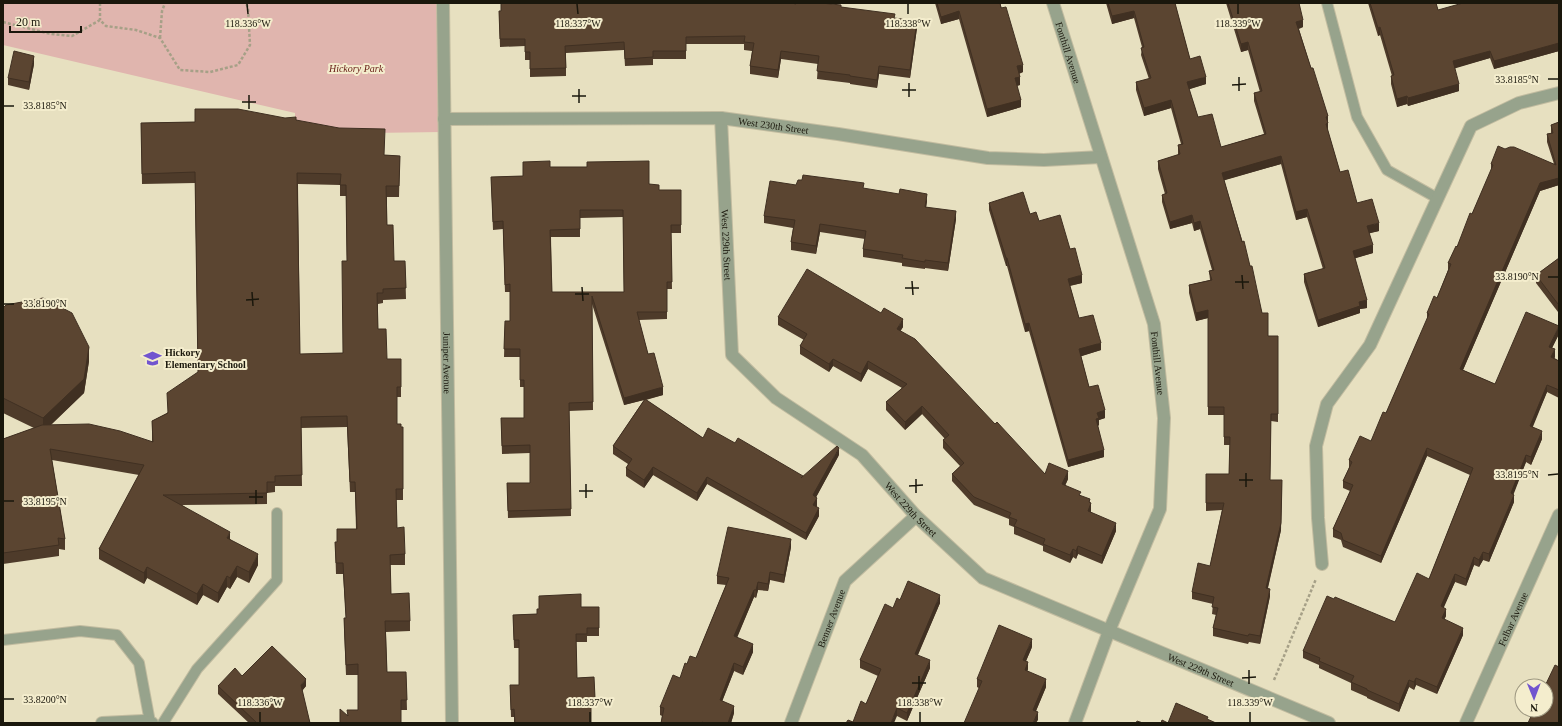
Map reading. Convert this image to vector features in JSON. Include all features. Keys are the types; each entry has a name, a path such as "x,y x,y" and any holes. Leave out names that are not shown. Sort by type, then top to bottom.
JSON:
{"street":[{"name":"Juniper Avenue","path":"443,3 452,723"},
{"name":"Fonthill Avenue","path":"1053,3 1154,324 1164,418 1160,509 1109,631 1075,723"},
{"path":"1322,564 1318,518 1316,446 1327,404 1370,345 1471,126 1519,102 1559,93"},
{"name":"West 230th Street","path":"444,119 721,118 838,134 988,158 1044,160 1101,157"},
{"name":"West 229th Street","path":"721,118 732,355 776,398 862,455 916,516 982,578 1329,723"},
{"name":"Felbar Avenue","path":"1466,723 1559,515"},
{"name":"Benner Avenue","path":"791,723 845,580 916,516"},
{"path":"102,723 143,720 151,723"}],"lane":[{"path":"1327,3 1357,117 1387,170 1437,198"},
{"path":"164,723 197,669 277,580 277,513"},
{"path":"3,640 80,631 117,635 139,663 151,723"}],"path":[{"path":"100,3 100,20 106,26 136,30 160,38"},
{"path":"165,3 162,11 160,38 180,70 210,72 238,65 250,45 248,8 246,3"},
{"path":"3,22 52,34 72,36 100,20"},
{"path":"1267,698 1322,564"}],"green space":[{"name":"Hickory Park","path":"3,3 441,3 443,132 295,134 295,113 3,45"}],"building":[{"path":"501,3 821,3 895,14 894,18 917,21 910,70 879,66 877,80 817,71 819,56 781,51 778,70 750,66 754,43 744,42 745,36 686,37 686,51 653,51 653,57 625,59 624,42 565,46 566,68 530,69 530,52 525,52 525,39 500,39 499,11 501,11"},
{"path":"937,3 1000,3 1001,8 1006,7 1023,65 1017,66 1020,77 1015,78 1021,100 987,109 959,11 941,17"},
{"path":"1108,3 1175,3 1190,59 1200,56 1206,77 1187,82 1198,117 1212,114 1221,147 1266,134 1254,93 1262,91 1248,42 1241,44 1228,3 1299,3 1303,20 1296,22 1311,68 1313,68 1328,116 1326,117 1328,123 1326,124 1340,172 1348,170 1357,203 1372,199 1379,223 1367,226 1373,245 1353,251 1367,300 1359,302 1360,306 1318,320 1304,274 1325,268 1307,209 1296,212 1281,156 1222,173 1242,242 1244,241 1250,266 1252,266 1262,313 1268,313 1268,336 1278,336 1278,414 1271,414 1270,480 1282,480 1281,523 1266,588 1270,589 1260,636 1249,634 1248,636 1213,628 1218,608 1212,607 1214,597 1192,592 1198,563 1210,566 1224,503 1206,503 1206,474 1229,474 1230,437 1224,437 1224,407 1208,407 1208,310 1196,313 1189,285 1212,280 1209,271 1214,270 1200,221 1194,223 1192,215 1170,222 1162,195 1167,193 1158,161 1180,154 1178,145 1183,144 1171,100 1144,108 1136,82 1151,78 1141,48 1144,47 1134,11 1112,16"},
{"path":"1370,3 1436,3 1438,10 1463,3 1559,3 1559,43 1494,61 1490,51 1453,61 1459,84 1408,98 1407,96 1397,99 1391,76 1394,75 1380,27 1378,28"},
{"path":"14,51 34,56 29,82 8,78"},
{"path":"195,109 238,109 285,118 296,117 296,120 339,128 385,129 384,155 400,156 399,186 386,186 387,225 393,225 394,261 405,261 406,288 383,289 383,293 377,293 378,329 386,329 387,359 401,359 401,387 397,387 397,424 401,424 401,427 403,427 403,489 396,489 397,528 404,527 405,554 390,555 391,594 409,593 410,621 385,621 387,672 406,672 407,700 401,700 401,723 340,723 340,709 348,716 347,710 358,710 358,664 346,665 344,618 346,618 343,563 336,563 335,542 337,542 337,529 357,529 355,482 350,482 347,416 301,417 302,475 275,476 275,482 267,482 267,493 163,495 230,532 227,538 258,554 249,572 237,566 230,578 227,576 218,593 203,584 197,594 147,567 144,573 99,549 144,465 50,449 65,539 58,538 59,545 3,553 3,439 42,425 89,424 120,431 153,442 152,421 168,413 167,393 198,372 195,172 142,174 141,123 195,122","holes":["297,173 341,174 340,185 346,185 347,261 342,261 343,353 300,354"]},
{"path":"1559,122 1559,178 1540,183 1460,369 1495,384 1526,312 1559,326 1549,347 1555,349 1551,357 1559,361 1559,390 1547,385 1530,426 1542,431 1531,457 1526,455 1511,493 1514,495 1489,554 1483,552 1479,560 1474,557 1466,579 1455,574 1441,606 1446,609 1442,618 1463,628 1437,687 1416,678 1414,682 1409,680 1399,704 1351,682 1354,676 1319,661 1320,658 1303,651 1327,596 1334,599 1335,597 1395,622 1417,573 1429,579 1473,468 1427,448 1381,556 1343,540 1341,533 1333,529 1353,485 1343,481 1352,462 1349,460 1360,436 1371,441 1383,412 1386,413 1429,314 1427,313 1434,296 1437,298 1451,264 1448,263 1456,246 1457,247 1470,213 1472,214 1493,165 1491,164 1498,146 1505,149 1514,147 1556,165 1547,134 1553,133 1551,125"},
{"path":"550,161 550,167 587,167 587,162 649,161 649,184 659,185 659,190 681,190 681,225 671,225 672,282 667,282 667,312 637,312 648,354 654,353 663,387 624,398 592,296 593,402 569,403 571,509 508,511 507,483 530,483 530,445 502,446 501,418 524,418 524,380 520,380 520,349 504,349 505,321 510,321 510,284 505,285 503,221 493,222 491,177 523,176 523,162","holes":["580,210 623,210 624,292 552,292 550,230 580,229"]},
{"path":"803,175 864,183 863,188 899,194 900,189 927,194 925,207 956,211 948,263 925,260 925,262 902,258 903,255 863,249 866,231 820,224 816,246 791,242 795,220 764,216 770,181 796,185 798,180 802,180"},
{"path":"1023,192 1030,214 1036,212 1039,221 1060,215 1070,249 1075,248 1082,275 1068,279 1079,318 1093,315 1101,343 1079,349 1089,387 1098,385 1105,410 1097,413 1099,418 1096,419 1104,450 1068,460 1029,323 1025,324 1007,258 989,203"},
{"path":"1559,258 1559,304 1558,304 1536,275"},
{"path":"807,269 881,313 884,308 903,319 897,329 915,339 995,424 997,422 1045,474 1049,463 1068,471 1062,484 1081,492 1079,495 1090,499 1089,502 1091,503 1088,511 1116,523 1102,556 1078,546 1076,551 1073,549 1070,555 1043,544 1045,539 1014,526 1017,520 1009,517 1011,513 974,497 952,474 964,463 943,440 949,435 922,406 905,422 886,402 907,384 868,361 861,374 833,359 829,364 800,346 807,334 778,317"},
{"path":"43,298 72,313 89,347 84,379 43,418 3,398 3,308 6,305"},
{"path":"645,399 703,438 708,428 735,443 738,438 803,476 801,478 837,446 839,448 813,495 817,498 813,505 819,508 806,533 707,477 697,493 653,467 644,480 626,468 632,459 613,446"},
{"path":"728,527 791,539 784,575 770,572 768,584 758,582 756,590 754,590 734,636 753,644 743,667 734,663 720,700 734,706 728,723 661,723 664,708 660,707 673,675 680,678 685,663 687,664 690,656 696,658 729,578 717,576"},
{"path":"908,581 940,595 915,654 930,660 907,713 897,708 891,723 846,723 848,720 853,722 861,701 866,704 881,669 860,660 885,604 893,608 897,598 900,600"},
{"path":"581,594 581,607 599,607 599,628 587,628 587,634 576,634 577,678 594,677 595,698 591,698 591,723 515,723 514,709 511,710 510,685 519,685 519,640 514,640 513,615 537,614 537,609 539,609 539,596"},
{"path":"999,625 1032,639 1023,660 1028,662 1025,670 1046,679 1033,710 1038,712 1033,723 964,723 982,681 977,679"},
{"path":"272,646 306,679 301,685 310,723 257,723 218,686 235,668 242,676"},
{"path":"1555,665 1559,667 1559,723 1528,723 1530,718 1554,718 1554,678 1549,678"},
{"path":"1176,703 1208,717 1207,719 1216,723 1168,723"},
{"path":"1162,720 1168,723 1161,723"}],"place":[{"name":"Hickory Elementary School","path":"152,358"}]}
